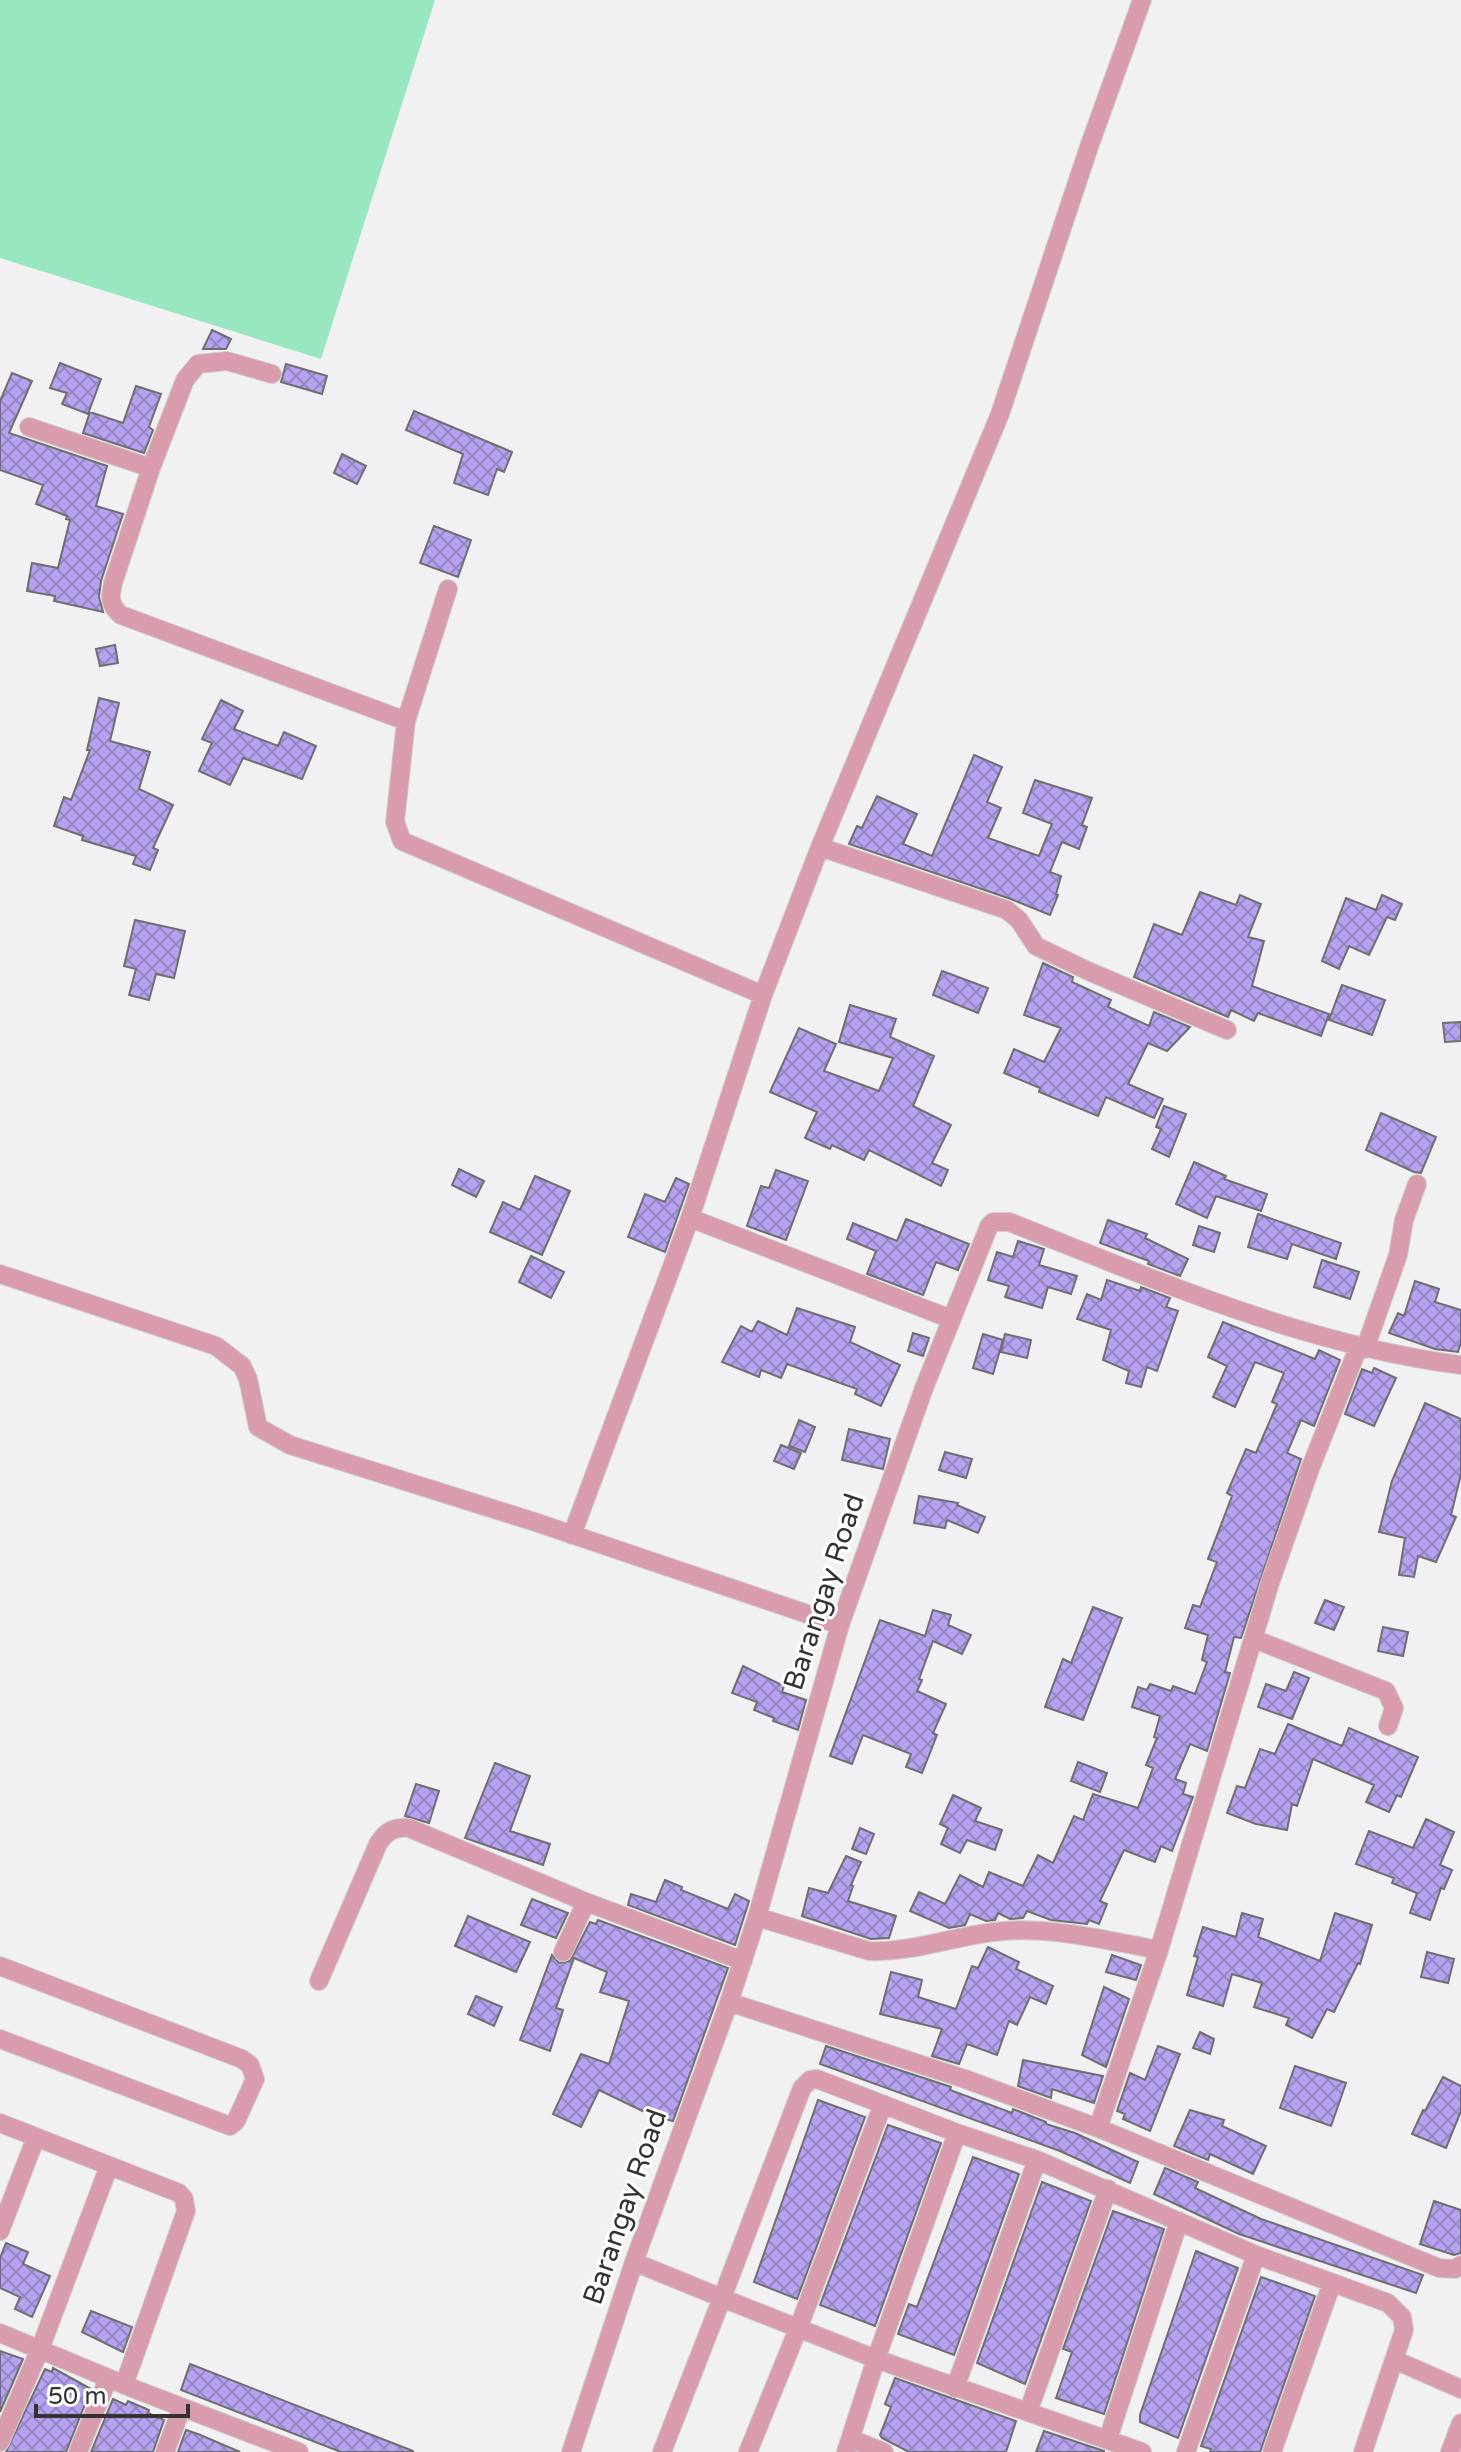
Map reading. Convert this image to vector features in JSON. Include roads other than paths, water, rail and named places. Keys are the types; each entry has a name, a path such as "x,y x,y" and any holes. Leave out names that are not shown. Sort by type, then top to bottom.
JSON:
{"street":[{"path":"572,1535 690,1218 763,995 820,847 1000,414 1090,144 1142,0"},
{"path":"272,374 227,361 198,364 185,380 151,468 113,583 110,598 113,609 121,615 406,721"},
{"path":"29,427 151,468"},
{"path":"448,589 406,721 395,822 402,841 763,995"},
{"path":"820,847 1007,910 1019,920 1036,946 1227,1030"},
{"path":"1098,2128 1159,1950 1270,1583 1310,1469 1398,1255 1404,1220 1417,1184"},
{"path":"690,1218 951,1319"},
{"name":"Barangay Road","path":"571,2452 634,2262 743,1961 840,1625 985,1231 993,1222 1009,1222 1190,1293 1362,1348 1461,1365"},
{"path":"0,1274 216,1346 242,1366 248,1379 258,1427 290,1445 840,1625"},
{"path":"1254,1639 1386,1691 1394,1708 1388,1726"},
{"path":"319,1981 383,1835 391,1829 409,1828 586,1902 743,1961"},
{"path":"563,1952 586,1902"},
{"path":"757,1917 869,1951 888,1952 944,1940 1019,1930 1159,1950"},
{"path":"0,1966 242,2059 250,2065 255,2079 236,2121 230,2126 0,2039"},
{"path":"729,2002 965,2079 1098,2128 1439,2268 1455,2269 1461,2265"},
{"path":"662,2452 804,2084 817,2079 1037,2160 1256,2255 1378,2298 1398,2311 1404,2330 1363,2452"},
{"path":"748,2452 883,2104"},
{"path":"0,2123 179,2193 184,2199 186,2211 116,2382 78,2452"},
{"path":"884,2452 848,2446 957,2133"},
{"path":"0,2231 36,2137"},
{"path":"955,2388 1037,2160"},
{"path":"0,2442 40,2349 109,2166"},
{"path":"1028,2412 1108,2189"},
{"path":"1108,2439 1179,2221"},
{"path":"1186,2452 1256,2255"},
{"path":"634,2262 876,2359 1142,2452"},
{"path":"1272,2452 1332,2283"},
{"path":"0,2333 182,2407 253,2444 299,2452"},
{"path":"1395,2360 1461,2389"},
{"path":"165,2452 182,2407"},
{"path":"1450,2452 1461,2423"}]}
